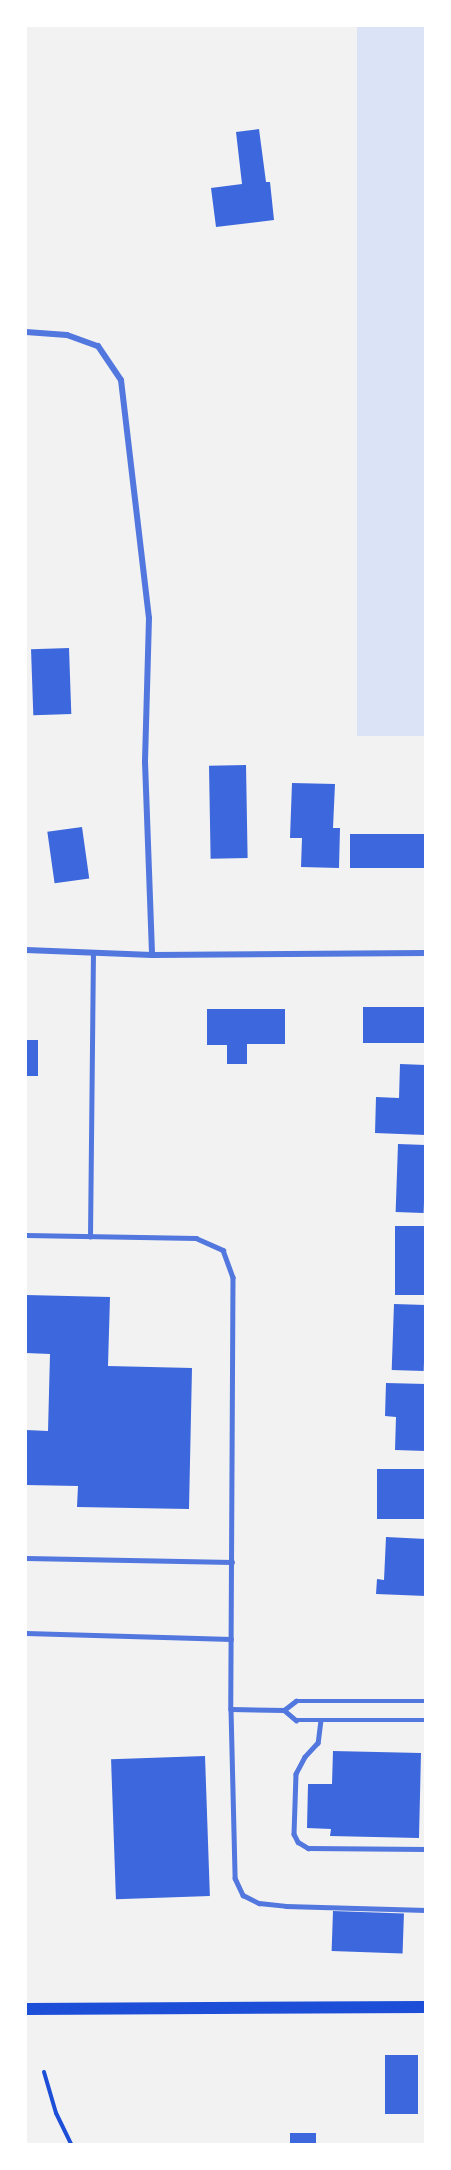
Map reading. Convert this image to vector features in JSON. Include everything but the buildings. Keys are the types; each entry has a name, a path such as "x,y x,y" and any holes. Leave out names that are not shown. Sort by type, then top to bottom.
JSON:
{"main road":[{"path":"26,2009 426,2007"}],"street":[{"path":"26,332 67,335 98,346 121,380 149,618 145,762 152,955"},
{"path":"26,950 93,955 426,953"}],"lane":[{"path":"90,1237 93,955"},
{"path":"26,1235 196,1238 223,1251 232,1277 231,1709 236,1878 243,1895 259,1903 286,1906 426,1910"},
{"path":"26,1558 232,1562"},
{"path":"26,1633 231,1639"},
{"path":"231,1709 284,1710 296,1701 426,1701"},
{"path":"284,1710 296,1720 426,1720"},
{"path":"321,1720 318,1743 304,1757 296,1774 294,1834 298,1842 308,1848 426,1849"}],"path":[{"path":"44,2072 56,2113 71,2145"}],"shaded area":[{"path":"357,26 425,26 425,736 357,736"}]}
